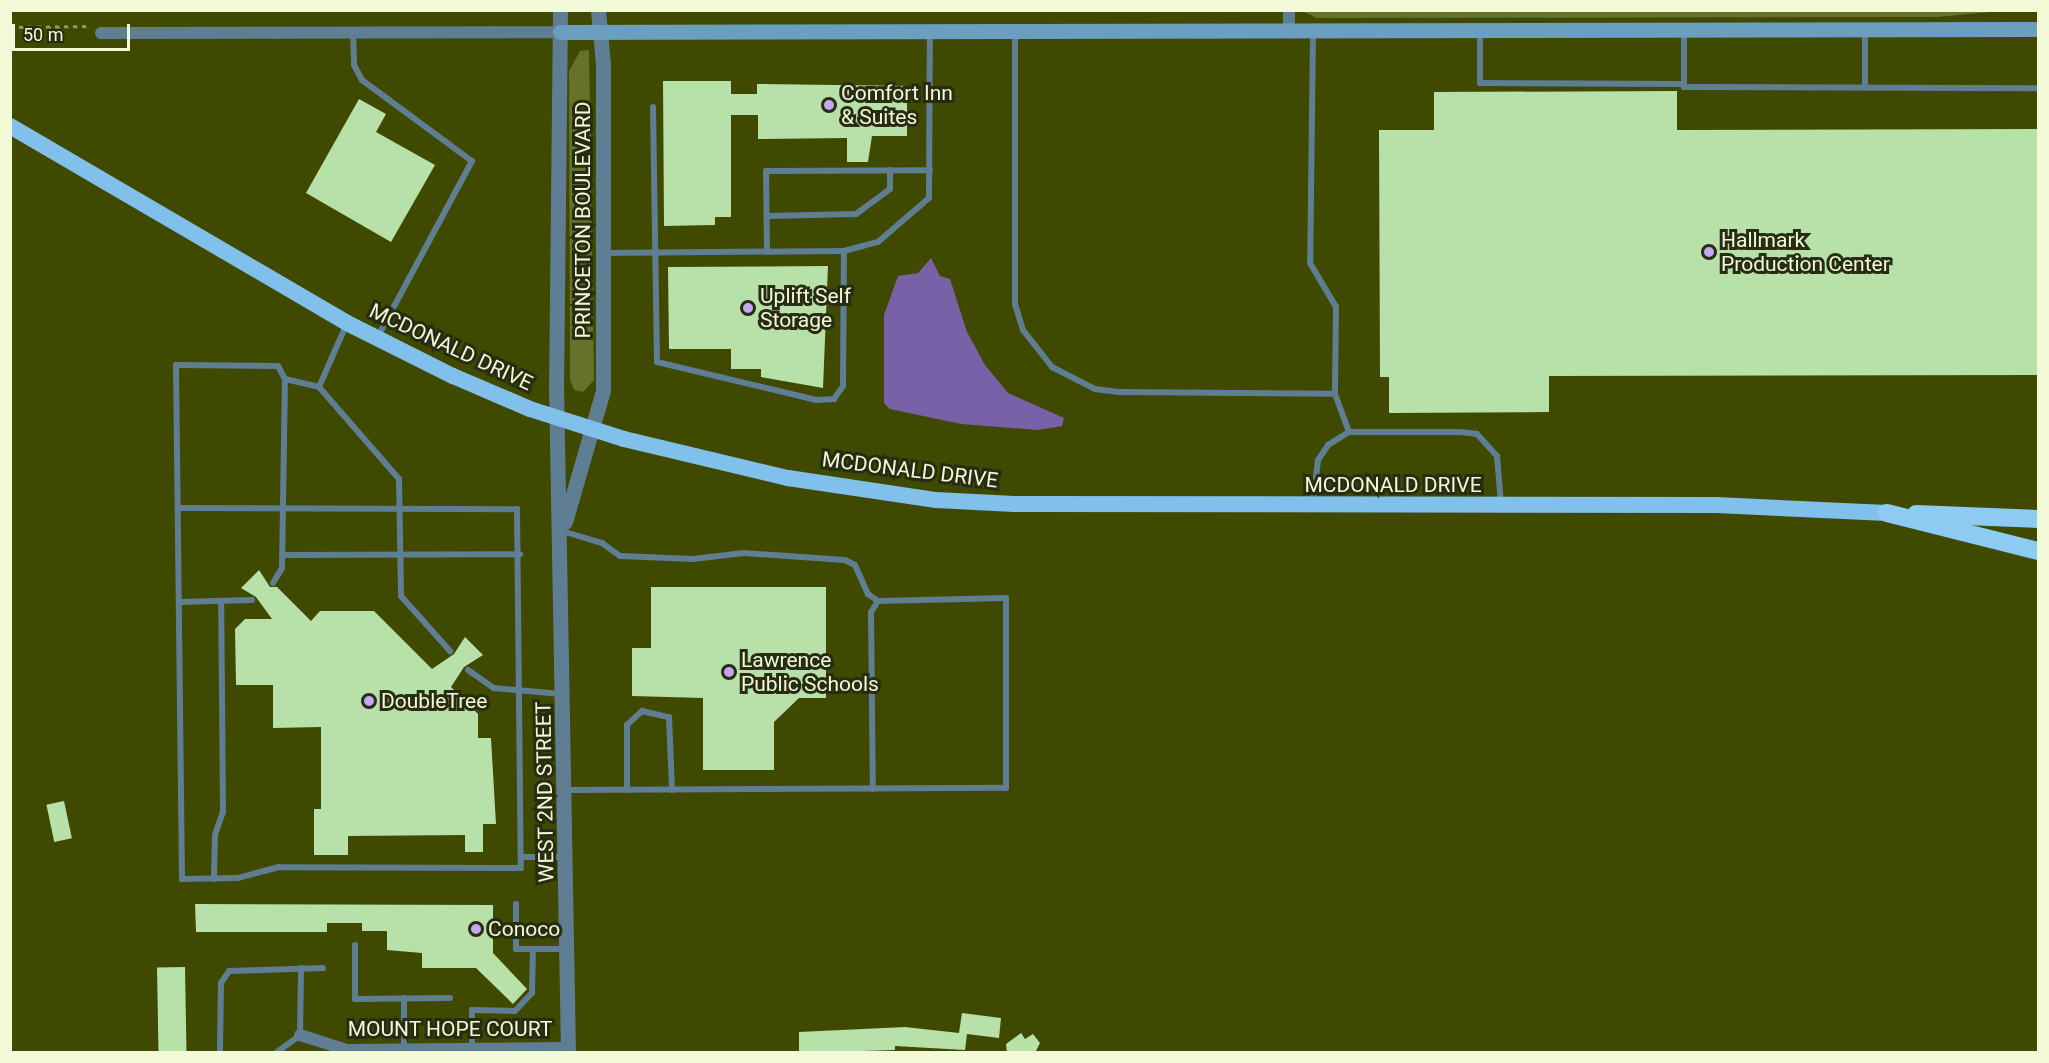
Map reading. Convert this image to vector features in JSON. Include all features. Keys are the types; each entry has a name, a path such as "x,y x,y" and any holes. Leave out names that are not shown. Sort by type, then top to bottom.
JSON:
{"highway":[{"name":"MCDONALD DRIVE","path":"10,126 347,323 377,338 557,418 777,475 936,500 1313,507 1726,506 1887,513"},
{"path":"1887,513 2038,519"},
{"path":"1887,513 2038,551"}],"main road":[{"path":"560,32 1480,32 2038,29"}],"street":[{"name":"PRINCETON BOULEVARD","path":"557,418 560,10"},
{"name":"PRINCETON BOULEVARD","path":"594,429 603,390 604,253 598,10"},
{"path":"1289,10 1289,31"},
{"path":"101,33 560,32"},
{"name":"WEST 2ND STREET","path":"557,418 562,531 567,790 568,1051"},
{"name":"WEST 2ND STREET","path":"562,531 594,429"},
{"name":"MOUNT HOPE COURT","path":"300,1035 325,1049 568,1051"}],"lane":[{"path":"1313,31 1310,263 1336,307 1335,394 1349,432"},
{"path":"1684,31 1684,84"},
{"path":"1865,31 1865,87"},
{"path":"353,32 354,64 362,80 472,161 377,338"},
{"path":"604,253 844,250 871,247 922,208 929,198 930,32"},
{"path":"1015,32 1015,304 1023,330 1052,367 1095,389 1121,392 1335,394"},
{"path":"1480,32 1480,83 2038,88"},
{"path":"652,107 653,252 657,362 825,400 839,395 843,386 844,250"},
{"path":"766,216 856,214 890,189 890,170"},
{"path":"767,251 766,171 930,170"},
{"path":"319,387 347,323"},
{"path":"178,508 282,508 401,507 518,509 521,868 279,867 214,879 182,879 176,365 278,366 285,380 282,508 282,568 273,583"},
{"path":"285,380 319,387 392,466 401,507 401,596 450,651"},
{"path":"1313,507 1318,460 1328,445 1349,432 1476,434 1497,456 1502,507"},
{"path":"562,531 602,543 612,554 693,559 744,553 845,560 855,565 868,594 878,601 1006,598 1006,788 567,790"},
{"path":"282,555 520,554"},
{"path":"179,602 252,600"},
{"path":"214,879 214,835 223,813 221,601"},
{"path":"873,789 871,612 878,601"},
{"path":"468,670 494,688 520,693 564,694"},
{"path":"627,790 627,725 642,711 669,717 672,790"},
{"path":"521,857 567,857"},
{"path":"516,904 516,949 567,950"},
{"path":"356,945 356,999 450,998"},
{"path":"472,1049 472,1010 515,1011 532,993 532,949"},
{"path":"220,1053 224,976 234,967 323,968"},
{"path":"277,1053 300,1035 301,968"},
{"path":"404,998 404,1049"}],"path":[{"path":"10,27 91,26 101,33"}],"green space":[{"path":"1302,11 2001,11 1937,17 1317,18"},
{"path":"589,50 594,380 583,392 574,390 570,380 569,71 580,51"}],"shaded area":[{"path":"931,258 940,276 950,279 967,332 985,365 1008,393 1064,418 1062,426 1038,430 961,424 890,409 884,403 884,315 898,276 918,273"}],"building":[{"path":"663,81 731,81 731,94 757,94 757,84 907,86 907,136 872,136 868,162 847,162 847,138 758,139 758,115 731,115 731,217 715,217 715,225 664,226"},
{"name":"Hallmark Production Center","path":"1677,91 1677,130 2038,129 2038,375 1549,376 1549,412 1389,413 1389,377 1380,377 1379,130 1434,130 1434,92"},
{"path":"359,99 386,114 376,132 435,165 391,242 306,193"},
{"name":"Uplift Self Storage","path":"828,266 823,388 761,377 761,369 731,369 731,349 669,349 668,267"},
{"name":"DoubleTree","path":"259,570 270,587 277,587 311,621 320,611 374,611 432,669 454,654 465,637 483,655 464,667 451,687 478,714 478,738 491,738 496,824 483,824 483,852 465,852 465,835 348,836 348,855 314,855 314,809 321,809 321,727 273,728 273,685 236,685 235,629 245,619 272,619 256,597 241,588"},
{"name":"Lawrence Public Schools","path":"651,587 826,587 826,698 799,698 774,722 774,770 703,770 703,698 632,696 632,648 651,648"},
{"path":"64,801 72,838 54,842 46,805"},
{"path":"195,904 493,905 493,953 527,989 513,1004 476,968 422,968 422,953 387,950 387,931 362,931 362,923 327,923 327,932 196,932"},
{"path":"157,967 185,967 186,1051 158,1051"},
{"path":"962,1013 1001,1018 999,1038 967,1034 965,1050 895,1046 895,1050 799,1053 799,1032 905,1027 959,1033"},
{"path":"1021,1033 1025,1039 1033,1034 1040,1043 1035,1053 1007,1053 1006,1044"}],"place":[{"name":"Comfort Inn & Suites","path":"829,105"},
{"name":"Hallmark Production Center","path":"1709,252"},
{"name":"Uplift Self Storage","path":"748,308"},
{"name":"Lawrence Public Schools","path":"729,672"},
{"name":"DoubleTree","path":"369,701"},
{"name":"Conoco","path":"476,929"}]}
